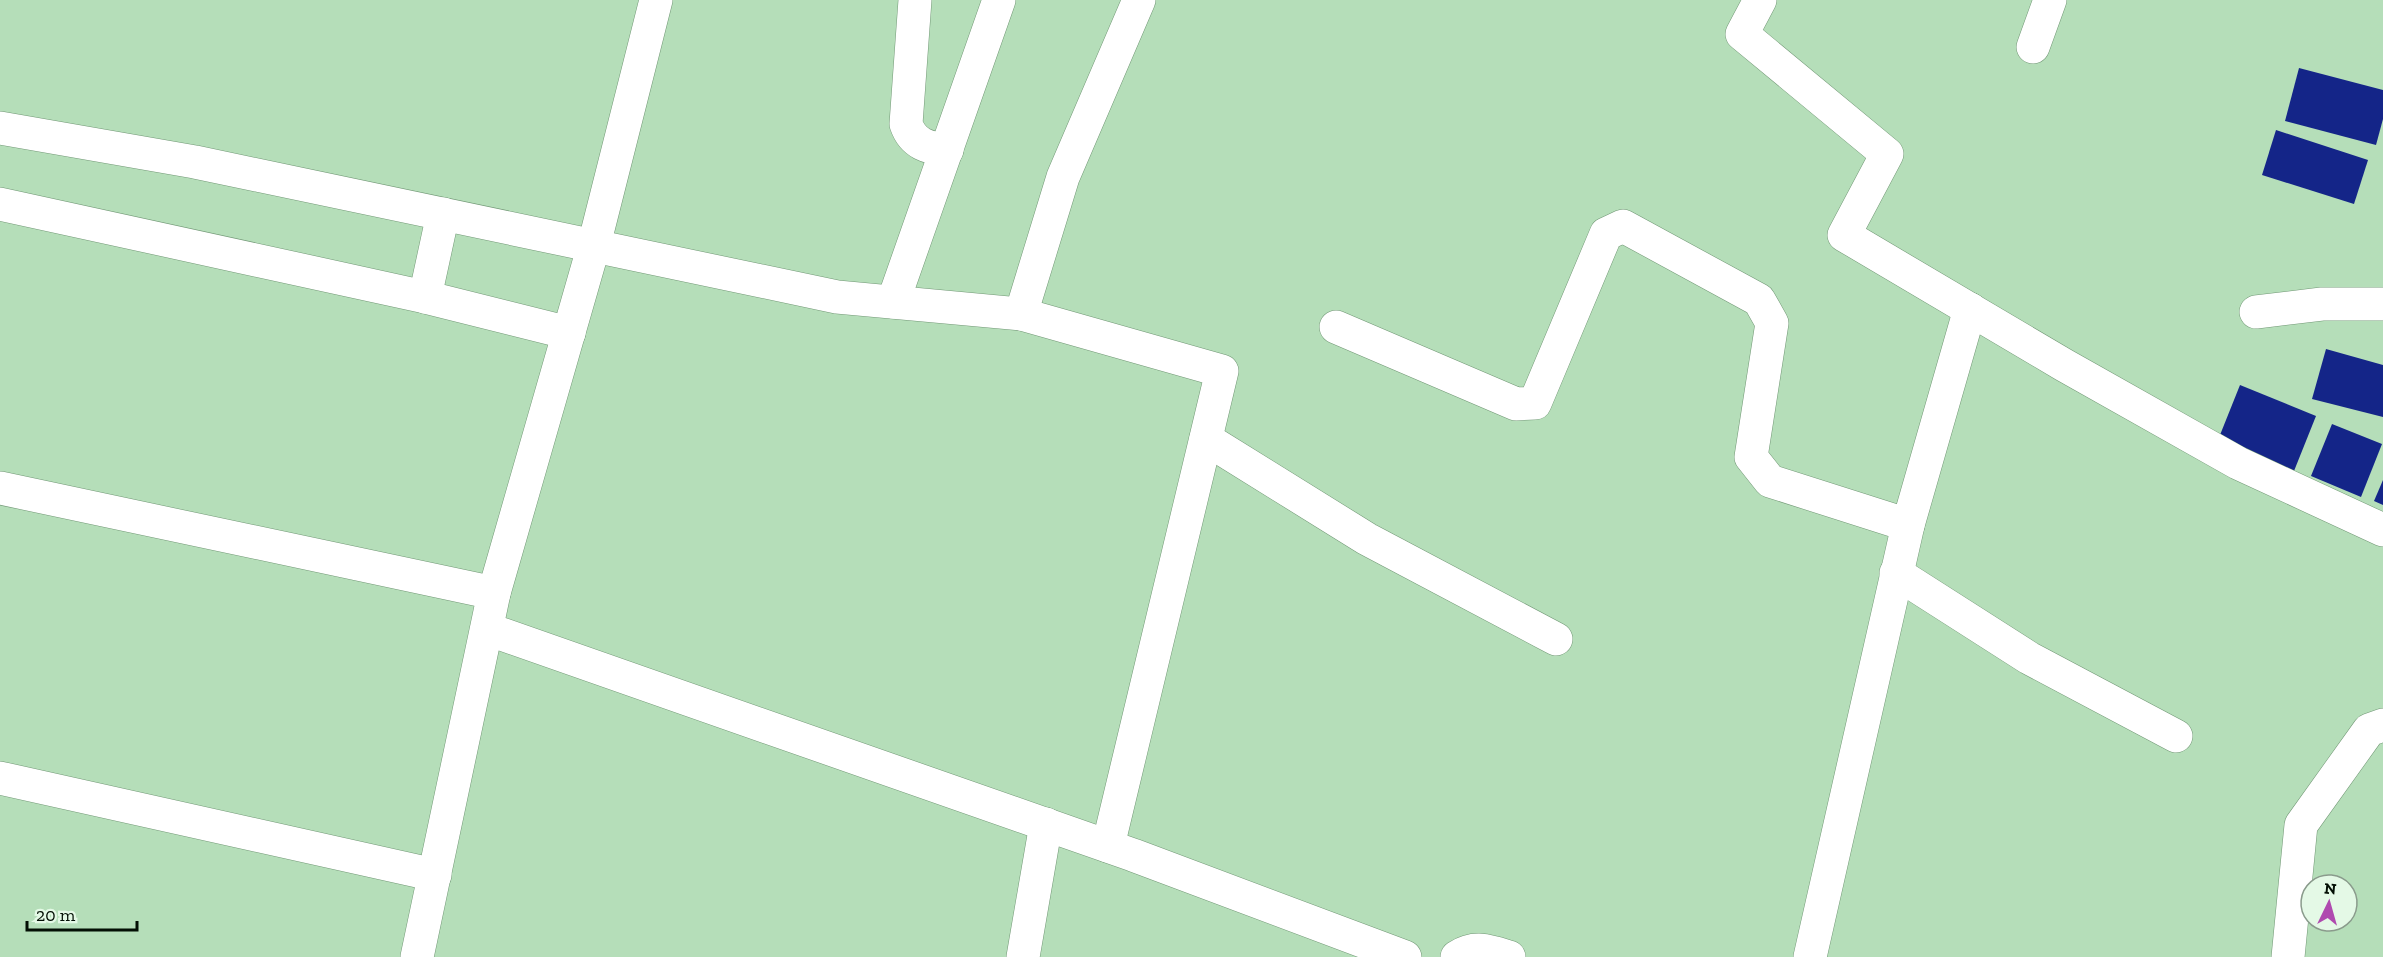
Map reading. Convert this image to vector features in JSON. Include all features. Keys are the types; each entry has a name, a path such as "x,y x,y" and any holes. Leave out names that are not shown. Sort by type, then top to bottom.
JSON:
{"street":[{"path":"417,957 494,593 594,244 656,0"},
{"path":"915,0 906,124 911,136 929,148 947,150"},
{"path":"893,302 999,0"},
{"path":"1022,314 1063,177 1139,0"},
{"path":"1760,0 1742,34 1887,154 1844,235 2238,463 2383,530"},
{"path":"2033,47 2050,0"},
{"path":"0,128 195,162 594,244 837,297 1022,314 1222,371 1108,846"},
{"path":"0,204 425,297 569,333"},
{"path":"425,297 443,214"},
{"path":"1336,327 1516,404 1535,403 1606,234 1623,226 1759,300 1772,323 1751,457 1770,481 1908,525"},
{"path":"2256,312 2322,304 2383,304"},
{"path":"1810,957 1896,573 1970,309"},
{"path":"1206,439 1367,539 1556,639"},
{"path":"0,489 494,593"},
{"path":"1896,573 2029,658 2176,736"},
{"path":"487,629 1108,846 1405,957"},
{"path":"2288,957 2301,825 2369,730 2383,725"},
{"path":"0,778 435,875"},
{"path":"1023,957 1046,824"},
{"path":"1457,957 1466,951 1485,949 1509,957"}],"building":[{"path":"2299,68 2383,90 2383,119 2376,145 2285,121"},
{"path":"2276,130 2368,160 2354,204 2262,175"},
{"path":"2326,349 2383,365 2383,417 2312,399"},
{"path":"2240,385 2316,416 2294,471 2218,440"},
{"path":"2332,424 2382,444 2361,497 2311,476"},
{"path":"2383,480 2383,505 2374,501"}]}
